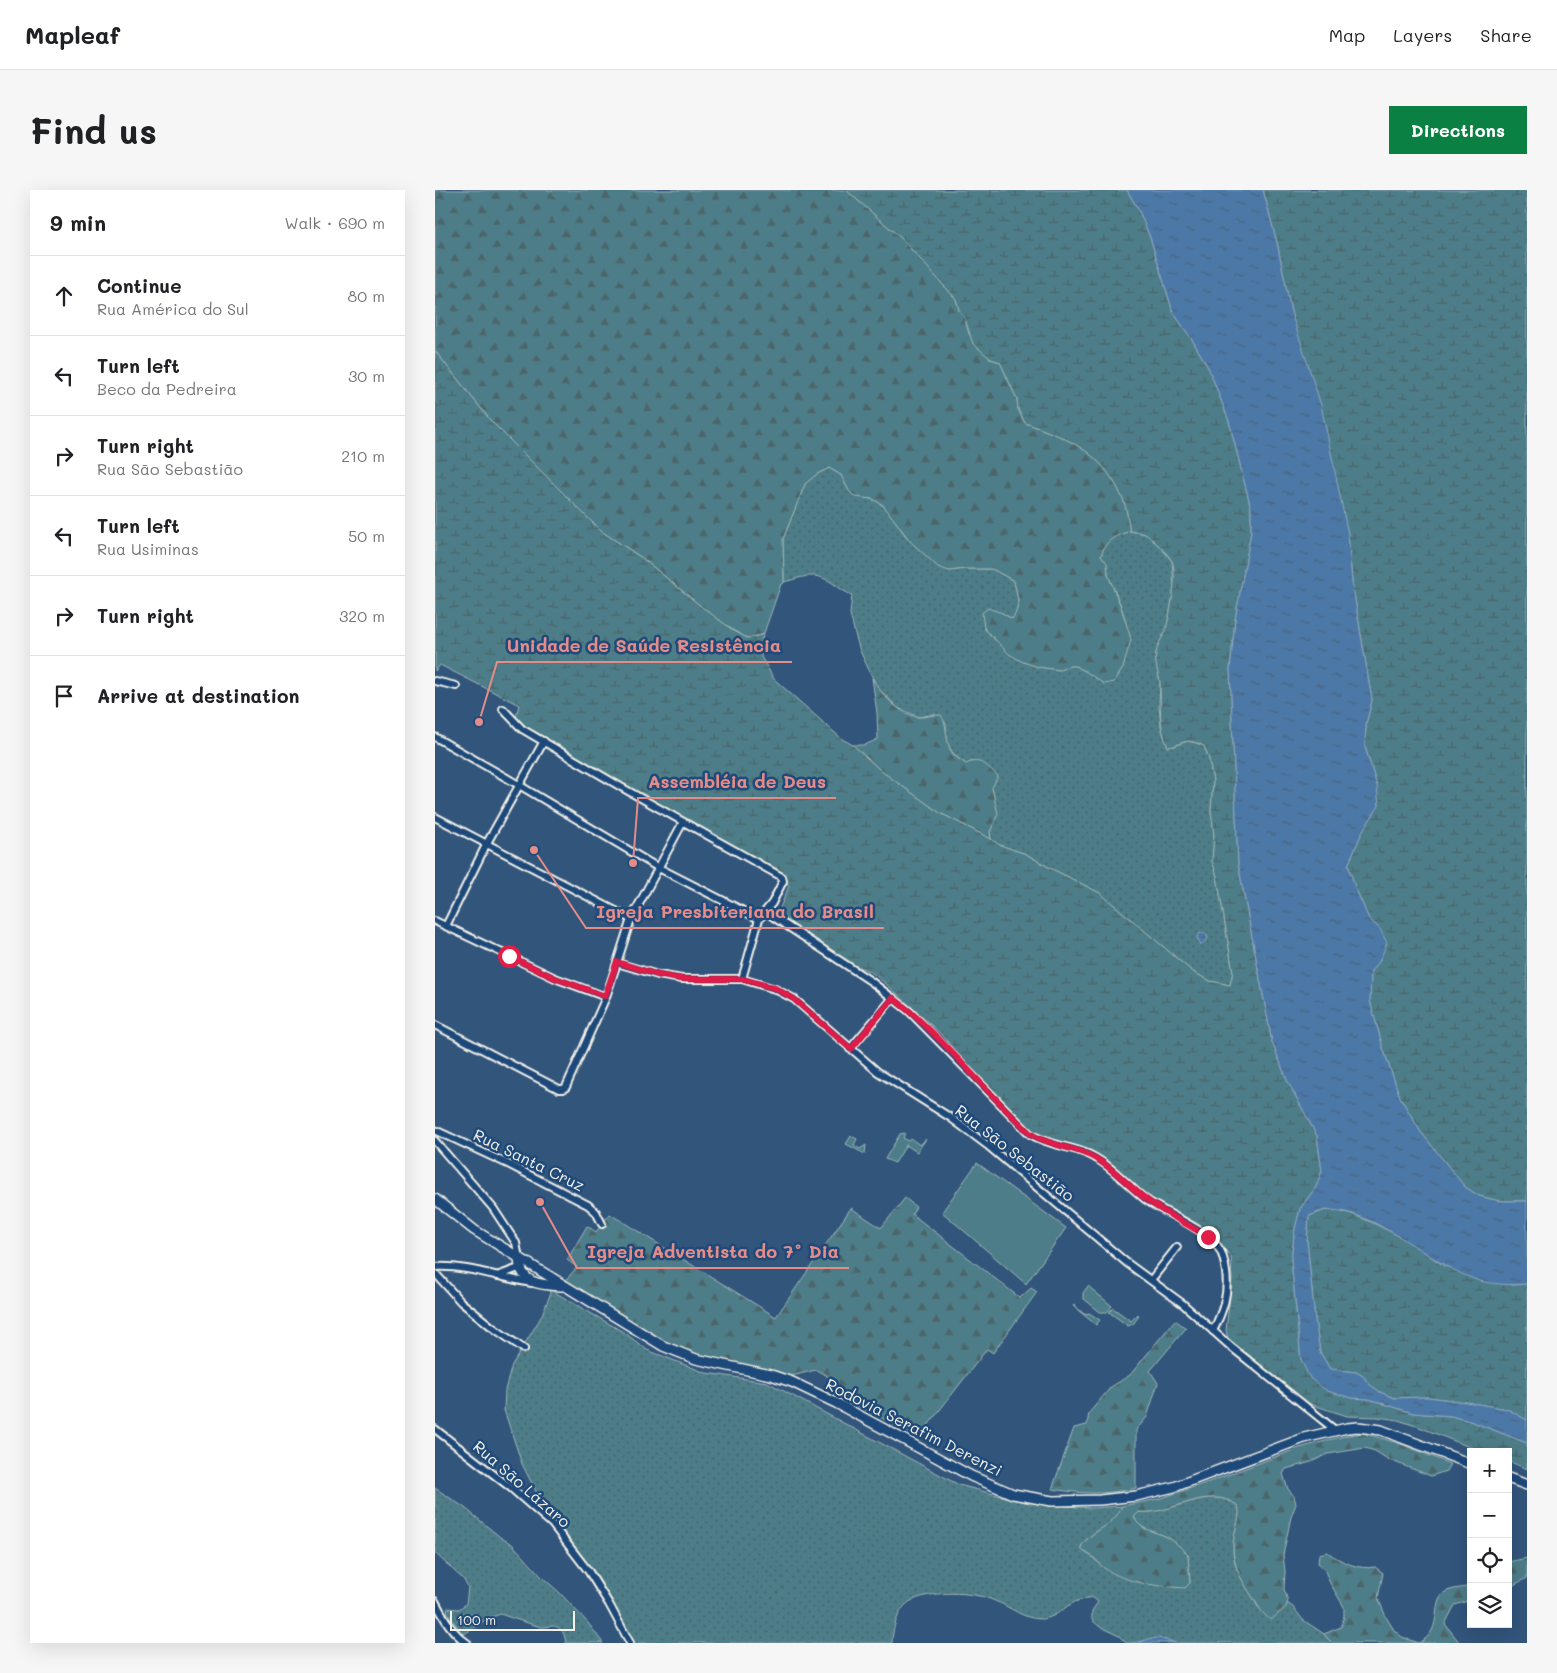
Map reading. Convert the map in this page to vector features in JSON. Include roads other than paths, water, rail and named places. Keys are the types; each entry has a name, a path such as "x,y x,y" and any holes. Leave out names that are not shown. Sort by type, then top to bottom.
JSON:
{"main road":[{"name":"Rodovia Serafim Derenzi","path":"435,1199 475,1230 663,1346 696,1359 771,1375 792,1382 836,1403 971,1476 1013,1494 1052,1500 1101,1500 1136,1496 1174,1487 1304,1438 1335,1430 1358,1427 1381,1430 1467,1462"},
{"path":"519,1258 519,1268 533,1283 566,1286"},
{"path":"1512,1479 1527,1485"}],"street":[{"path":"435,681 456,686"},
{"path":"503,710 522,729 781,876 783,881 766,912 759,919 742,979"},
{"path":"435,738 519,785 657,867 759,919"},
{"path":"445,926 487,843 544,741"},
{"path":"435,817 631,919"},
{"path":"435,1025 559,1089 563,1089 569,1082 605,996 631,919 657,867 683,822"},
{"path":"766,912 893,998 921,1022 1031,1134 1039,1139 1097,1158 1146,1199 1214,1242 1223,1257 1228,1287 1223,1310 1213,1331"},
{"path":"435,921 555,978 605,996"},
{"name":"Rua São Sebastião","path":"617,962 658,975 682,979 742,979 775,988 794,999 878,1072 951,1118 987,1145 1127,1262 1183,1304 1213,1331 1335,1430"},
{"path":"851,1049 893,998"},
{"name":"Rua Santa Cruz","path":"435,1130 510,1165 588,1205 596,1212 601,1224"},
{"path":"435,1141 493,1208 516,1243 519,1258"},
{"path":"1151,1280 1177,1247"},
{"path":"435,1266 459,1267 533,1283"},
{"path":"496,1276 519,1268"},
{"path":"435,1273 461,1302 492,1327 524,1349"},
{"name":"Rua São Lázaro","path":"435,1429 511,1488 552,1524 589,1572 630,1643"},
{"path":"435,1601 448,1625 456,1635 467,1643"}],"water":[{"path":"1127,190 1263,190 1278,247 1291,312 1321,405 1348,534 1352,582 1372,700 1366,724 1365,747 1377,786 1379,806 1363,830 1348,865 1369,919 1380,929 1387,943 1379,962 1371,971 1370,1001 1383,1048 1400,1097 1420,1131 1465,1187 1479,1196 1499,1201 1527,1201 1527,1284 1494,1283 1474,1279 1456,1271 1383,1227 1345,1212 1325,1210 1309,1216 1307,1241 1320,1352 1330,1369 1356,1372 1380,1392 1394,1398 1428,1397 1507,1409 1527,1420 1527,1443 1473,1422 1451,1416 1413,1413 1369,1399 1352,1398 1327,1391 1310,1378 1301,1360 1291,1259 1300,1209 1316,1187 1322,1171 1317,1136 1287,1080 1272,1042 1238,863 1230,670 1235,620 1251,532 1251,508 1229,421 1209,369 1173,312 1150,237 1139,211"},
{"path":"1200,933 1206,933 1208,938 1201,946 1197,937"},
{"path":"1159,1638 1175,1643 1138,1643 1149,1639"}],"place":[{"name":"Unidade de Saúde Resistência","path":"479,722"},
{"name":"Igreja Presbiteriana do Brasil","path":"534,850"},
{"name":"Assembléia de Deus","path":"633,863"},
{"name":"Igreja Adventista do 7˚ Dia","path":"540,1202"}]}
